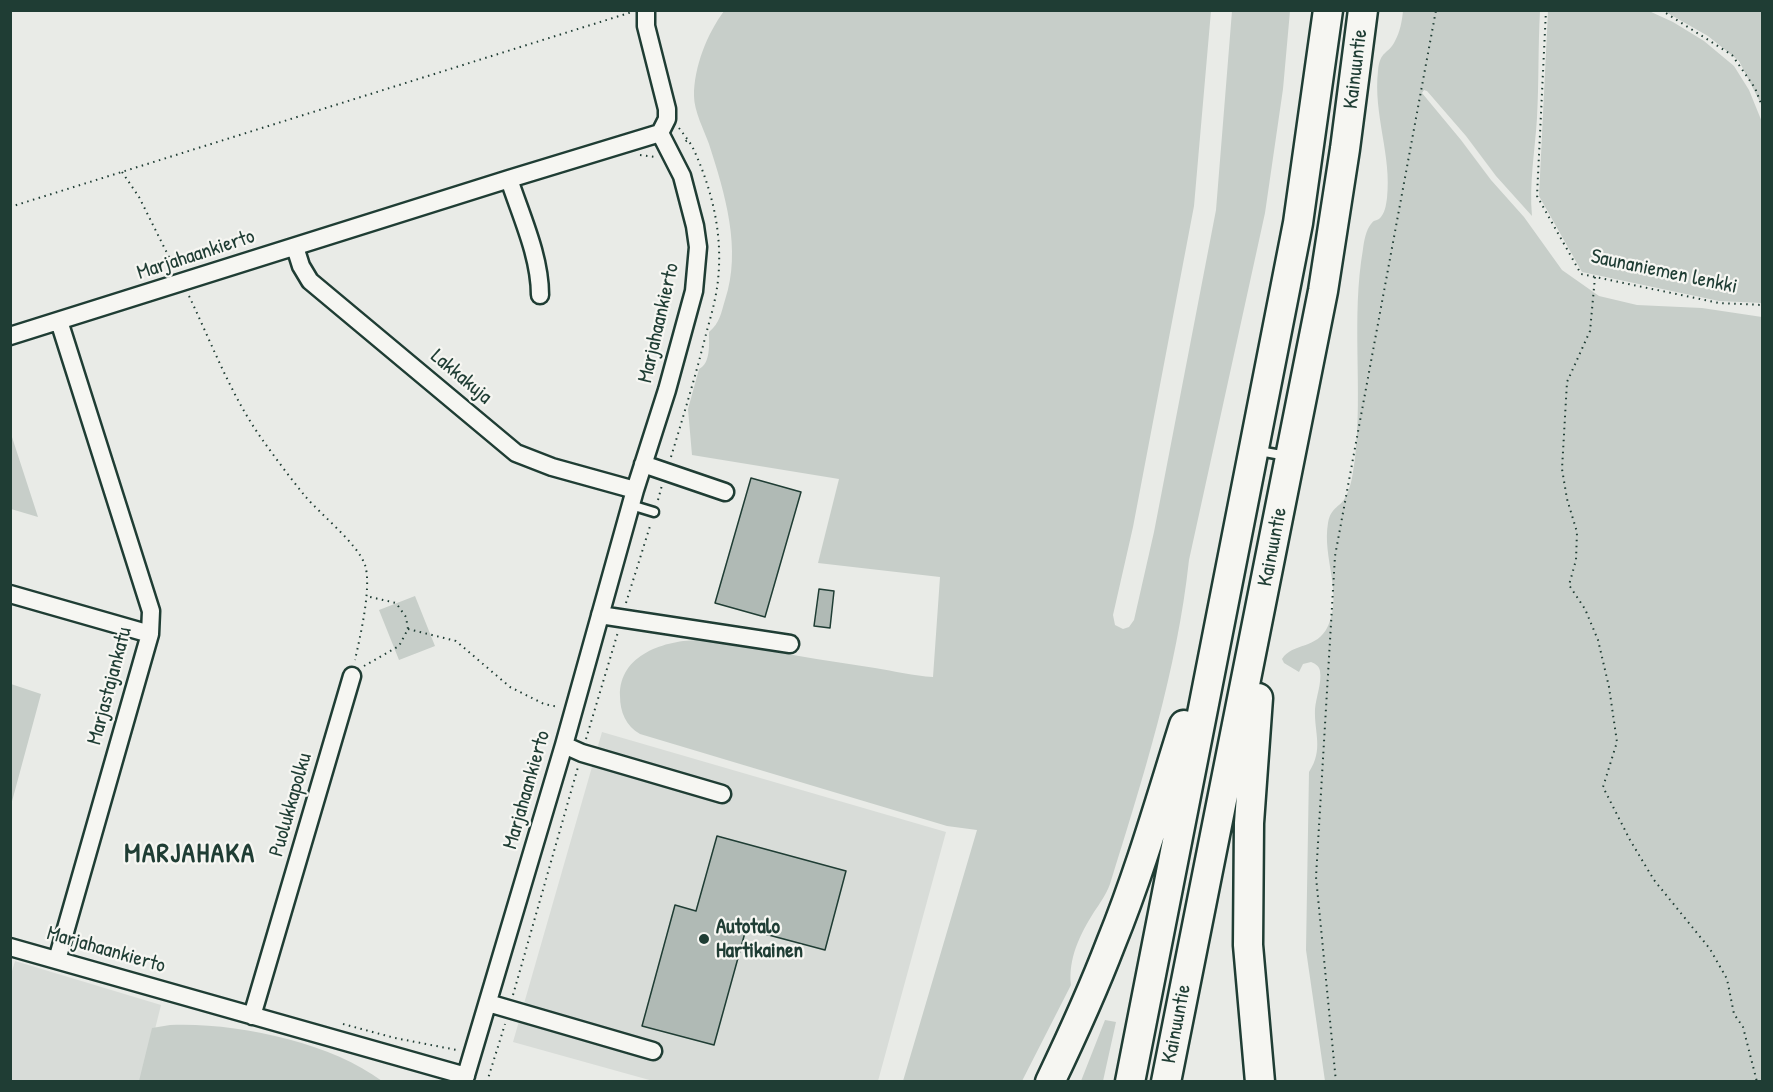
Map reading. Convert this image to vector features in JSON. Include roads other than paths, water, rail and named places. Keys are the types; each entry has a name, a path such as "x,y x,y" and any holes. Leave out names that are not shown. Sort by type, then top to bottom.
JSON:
{"highway":[{"name":"Kainuuntie","path":"1130,1082 1298,223 1328,10"},
{"name":"Kainuuntie","path":"1166,1082 1325,279 1363,10"},
{"path":"1050,1082 1080,1018 1139,867 1229,580"},
{"path":"1260,1082 1248,945 1249,823 1263,598"}],"street":[{"path":"646,10 646,26 667,109 667,119 660,133"},
{"name":"Marjahaankierto","path":"10,336 660,133 679,168 690,201 698,247 697,267 687,320 633,497 564,745 465,1079 10,946"},
{"path":"509,179 535,258 540,279 540,295"},
{"name":"Lakkakuja","path":"295,247 301,266 310,281 516,453 633,497"},
{"name":"Marjastajankatu","path":"57,960 150,634 151,611 59,321"},
{"path":"643,464 725,492"},
{"path":"10,594 150,634"},
{"path":"600,615 790,644"},
{"name":"Puolukkapolku","path":"252,1016 352,676"},
{"path":"564,745 582,753 722,794"},
{"path":"488,1003 653,1051"}],"lane":[{"path":"1254,450 1291,457"},
{"path":"633,497 654,512"}],"place":[{"name":"Autotalo Hartikainen","path":"704,939"}],"district":[{"name":"MARJAHAKA","path":"190,855"}]}
